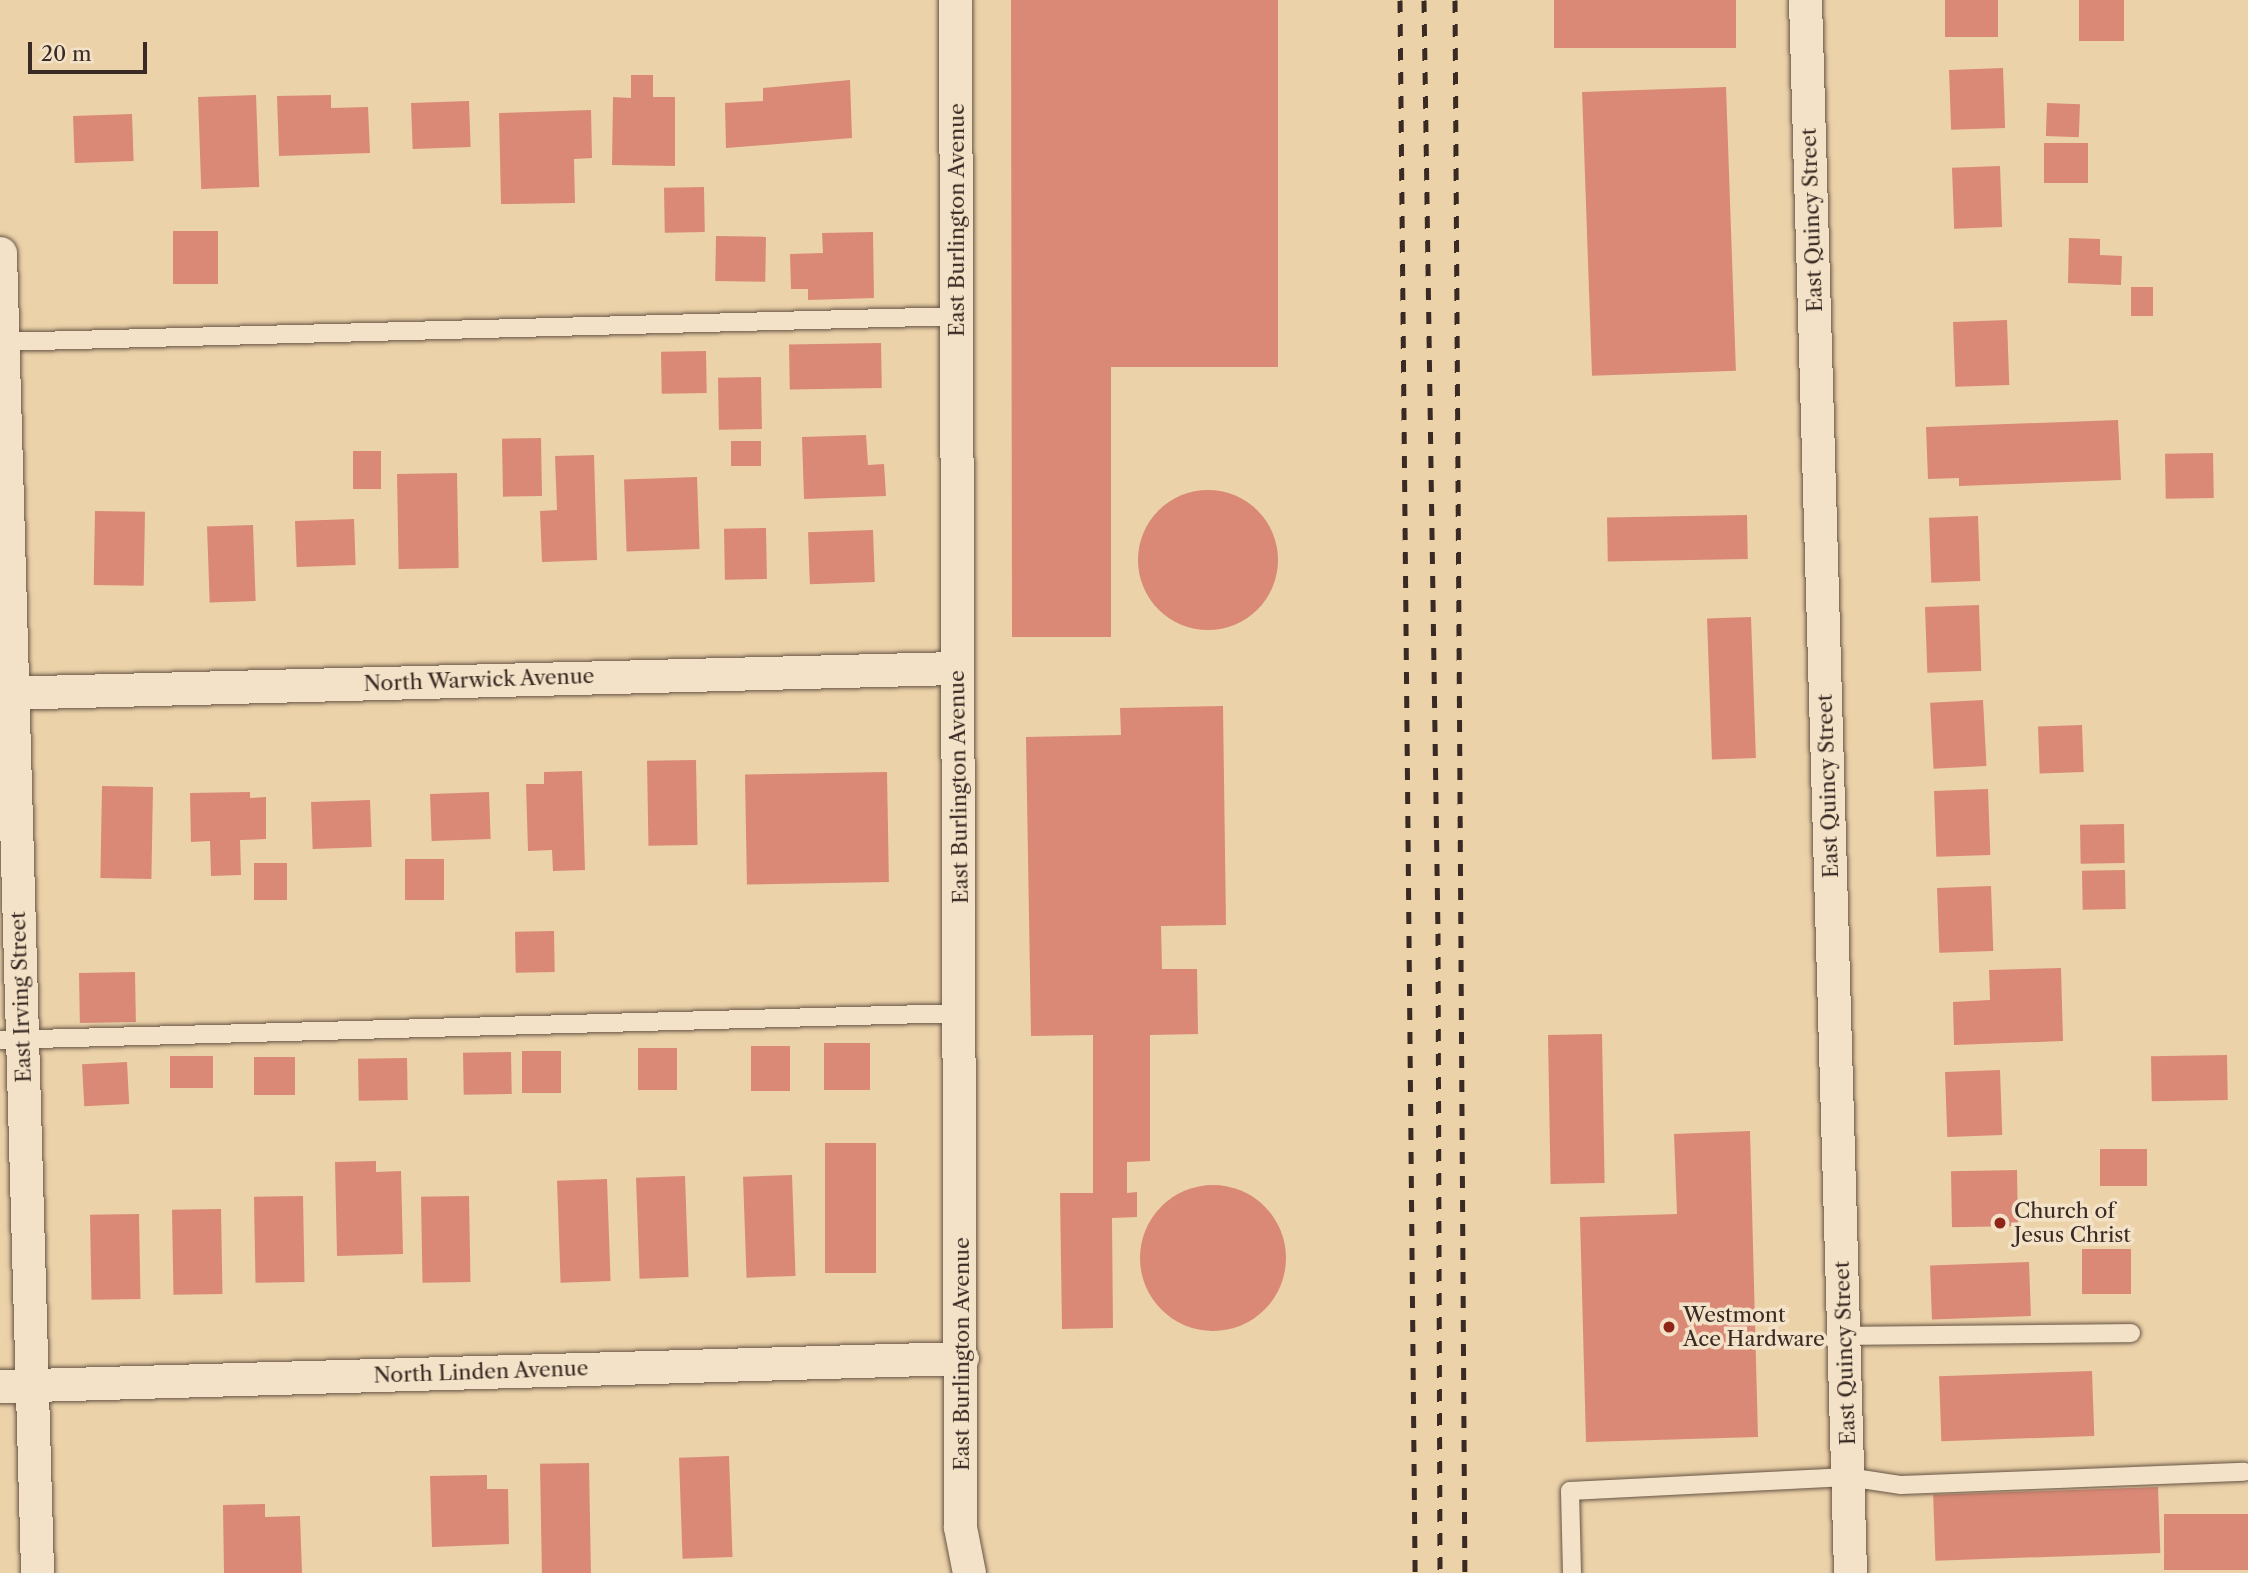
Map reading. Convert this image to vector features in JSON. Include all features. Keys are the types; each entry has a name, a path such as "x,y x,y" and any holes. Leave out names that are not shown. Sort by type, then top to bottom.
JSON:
{"street":[{"name":"East Burlington Avenue","path":"955,0 957,668 962,1013 960,1527 969,1573"},
{"name":"East Quincy Street","path":"1805,0 1850,1573"},
{"name":"East Irving Street","path":"0,253 16,1386 37,1573"},
{"name":"North Warwick Avenue","path":"6,693 957,668"},
{"name":"North Linden Avenue","path":"16,1386 962,1358"}],"lane":[{"path":"1,342 958,316"},
{"path":"11,1040 962,1013"},
{"path":"1844,1336 2131,1332"},
{"path":"1573,1573 1570,1492 1848,1477 1901,1485 2244,1472"}],"building":[{"path":"1011,0 1278,0 1278,367 1111,367 1111,637 1012,637"},
{"path":"1554,0 1736,0 1736,48 1554,48"},
{"path":"1945,0 1998,0 1998,37 1945,37"},
{"path":"2079,0 2124,0 2124,41 2079,41"},
{"path":"2003,68 2005,128 1951,130 1949,70"},
{"path":"631,75 653,75 653,97 675,97 675,166 612,165 613,97 631,98"},
{"path":"850,80 852,138 726,148 725,103 763,101 763,88"},
{"path":"1726,87 1736,371 1592,376 1582,92"},
{"path":"256,95 259,187 201,189 198,97"},
{"path":"331,95 331,108 368,107 370,153 279,156 277,96"},
{"path":"469,101 471,147 413,149 411,103"},
{"path":"2047,103 2080,104 2079,137 2046,136"},
{"path":"591,110 592,158 574,159 575,203 501,204 499,113"},
{"path":"132,114 134,161 75,163 73,116"},
{"path":"2044,143 2088,143 2088,183 2044,183"},
{"path":"2000,166 2002,227 1954,229 1952,168"},
{"path":"704,187 705,232 665,233 664,188"},
{"path":"173,231 218,231 218,284 173,284"},
{"path":"873,232 874,298 808,300 808,289 791,289 790,254 823,253 822,233"},
{"path":"716,236 766,237 765,282 715,281"},
{"path":"2069,238 2100,239 2100,255 2122,256 2121,285 2068,283"},
{"path":"2131,287 2153,287 2153,316 2131,316"},
{"path":"2007,320 2009,385 1955,387 1953,322"},
{"path":"881,343 882,388 790,390 789,345"},
{"path":"706,351 707,393 662,394 661,352"},
{"path":"761,377 762,429 719,430 718,378"},
{"path":"2118,420 2121,480 1959,486 1959,478 1928,479 1926,427"},
{"path":"866,435 868,465 884,464 886,496 804,499 802,437"},
{"path":"541,438 542,496 503,497 502,439"},
{"path":"731,441 761,441 761,466 731,466"},
{"path":"353,451 381,451 381,489 353,489"},
{"path":"2213,453 2214,498 2166,499 2165,454"},
{"path":"594,455 597,560 542,562 540,511 557,510 555,456"},
{"path":"457,473 459,568 399,569 397,474"},
{"path":"697,477 700,549 627,552 624,480"},
{"path":"1208,490 1235,496 1257,511 1272,533 1278,560 1272,587 1257,609 1235,624 1208,630 1181,624 1159,609 1144,587 1138,560 1144,533 1159,511 1181,496"},
{"path":"95,511 145,512 144,586 94,585"},
{"path":"1747,515 1748,559 1608,561 1607,517"},
{"path":"1978,516 1980,581 1931,583 1929,518"},
{"path":"354,519 356,565 297,567 295,521"},
{"path":"253,525 256,601 210,603 207,527"},
{"path":"766,528 767,579 725,580 724,529"},
{"path":"873,530 875,582 810,584 808,532"},
{"path":"1979,605 1981,671 1927,673 1925,607"},
{"path":"1751,617 1756,758 1712,759 1707,619"},
{"path":"1983,700 1986,766 1934,769 1930,703"},
{"path":"1223,706 1226,925 1161,926 1162,969 1197,969 1198,1034 1150,1035 1150,1161 1127,1162 1127,1193 1137,1192 1137,1217 1112,1218 1113,1328 1062,1329 1060,1193 1093,1193 1093,1035 1031,1036 1026,737 1121,735 1120,708"},
{"path":"2082,725 2084,772 2040,774 2038,727"},
{"path":"696,760 697,845 648,846 647,761"},
{"path":"582,771 585,870 553,871 552,850 528,851 526,784 544,784 544,772"},
{"path":"887,772 889,882 747,884 745,774"},
{"path":"102,786 153,787 151,879 100,878"},
{"path":"1988,789 1990,855 1936,857 1934,791"},
{"path":"250,792 250,798 266,797 266,839 240,840 241,875 211,876 210,841 191,842 190,793"},
{"path":"489,792 491,839 432,841 430,794"},
{"path":"370,800 372,847 313,849 311,802"},
{"path":"2124,824 2125,863 2081,864 2080,825"},
{"path":"405,859 444,859 444,900 405,900"},
{"path":"254,863 287,863 287,900 254,900"},
{"path":"2125,870 2126,909 2083,910 2082,871"},
{"path":"1991,886 1993,951 1939,953 1937,888"},
{"path":"554,931 555,972 516,973 515,932"},
{"path":"2061,968 2063,1041 1954,1045 1953,1002 1990,1000 1989,970"},
{"path":"135,972 136,1022 80,1023 79,973"},
{"path":"1602,1034 1605,1183 1551,1184 1548,1035"},
{"path":"824,1043 870,1043 870,1090 824,1090"},
{"path":"751,1046 790,1046 790,1091 751,1091"},
{"path":"638,1048 677,1048 677,1090 638,1090"},
{"path":"522,1051 561,1051 561,1093 522,1093"},
{"path":"511,1052 512,1094 464,1095 463,1053"},
{"path":"2227,1055 2228,1100 2152,1101 2151,1056"},
{"path":"170,1056 213,1056 213,1088 170,1088"},
{"path":"254,1057 295,1057 295,1095 254,1095"},
{"path":"407,1058 408,1100 359,1101 358,1059"},
{"path":"127,1062 129,1104 84,1106 82,1064"},
{"path":"2000,1070 2002,1135 1947,1137 1945,1072"},
{"name":"Westmont Ace Hardware","path":"1750,1131 1758,1437 1586,1442 1580,1217 1677,1214 1674,1134"},
{"path":"825,1143 876,1143 876,1273 825,1273"},
{"path":"2100,1149 2147,1149 2147,1186 2100,1186"},
{"path":"376,1161 376,1172 401,1171 403,1254 337,1256 335,1162"},
{"path":"2017,1170 2018,1226 1952,1227 1951,1171"},
{"path":"792,1175 796,1276 747,1278 743,1177"},
{"path":"685,1176 689,1277 640,1279 636,1178"},
{"path":"607,1179 611,1281 561,1283 557,1181"},
{"path":"1213,1185 1241,1191 1265,1206 1280,1230 1286,1258 1280,1286 1265,1310 1241,1325 1213,1331 1185,1325 1161,1310 1146,1286 1140,1258 1146,1230 1161,1206 1185,1191"},
{"path":"303,1196 305,1282 256,1283 254,1197"},
{"path":"469,1196 471,1282 423,1283 421,1197"},
{"path":"221,1209 222,1294 173,1295 172,1210"},
{"path":"139,1214 140,1299 91,1300 90,1215"},
{"path":"2082,1249 2131,1249 2131,1294 2082,1294"},
{"path":"2029,1262 2031,1316 1932,1319 1930,1265"},
{"path":"2092,1371 2094,1436 1941,1441 1939,1376"},
{"path":"729,1456 733,1557 683,1559 679,1458"},
{"path":"589,1463 591,1573 542,1573 540,1464"},
{"path":"487,1475 487,1489 508,1489 509,1544 432,1547 430,1476"},
{"path":"2158,1487 2160,1553 1935,1561 1933,1495"},
{"path":"265,1504 265,1517 300,1516 302,1573 224,1573 223,1505"},
{"path":"2164,1514 2248,1514 2248,1570 2164,1570"}],"railway":[{"path":"1400,0 1415,1573"},
{"path":"1424,0 1438,933 1440,1573"},
{"path":"1455,0 1465,1573"}],"place":[{"name":"Church of Jesus Christ","path":"2000,1223"},
{"name":"Westmont Ace Hardware","path":"1669,1327"}]}
